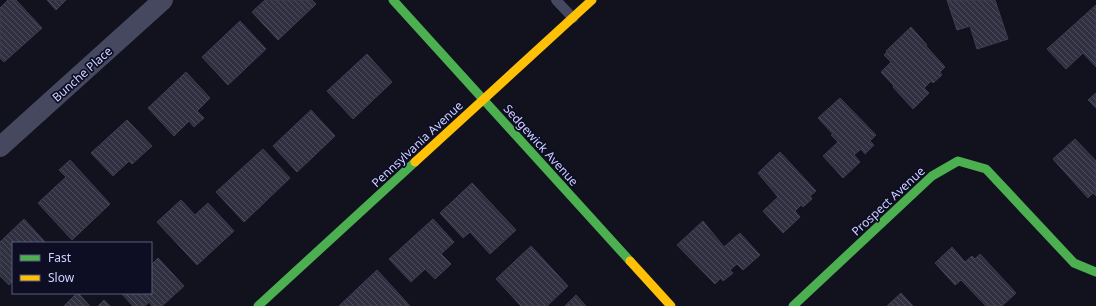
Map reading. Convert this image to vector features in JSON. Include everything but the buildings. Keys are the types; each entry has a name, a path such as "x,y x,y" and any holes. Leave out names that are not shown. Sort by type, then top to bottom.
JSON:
{"street":[{"name":"Bunche Place","path":"0,148 163,0"},
{"name":"Sedgewick Avenue","path":"393,0 671,306"},
{"name":"Pennsylvania Avenue","path":"258,306 592,0"},
{"name":"Prospect Avenue","path":"793,306 932,176 958,161 986,169 1074,263 1096,272"}],"lane":[{"path":"556,0 573,18"}],"traffic: fast":[{"path":"393,0 630,261"},
{"path":"793,306 932,176 958,161 986,169 1074,263 1096,272"},
{"path":"258,306 415,162"}],"traffic: slow":[{"path":"415,162 592,0"},
{"path":"630,261 671,306"}]}
